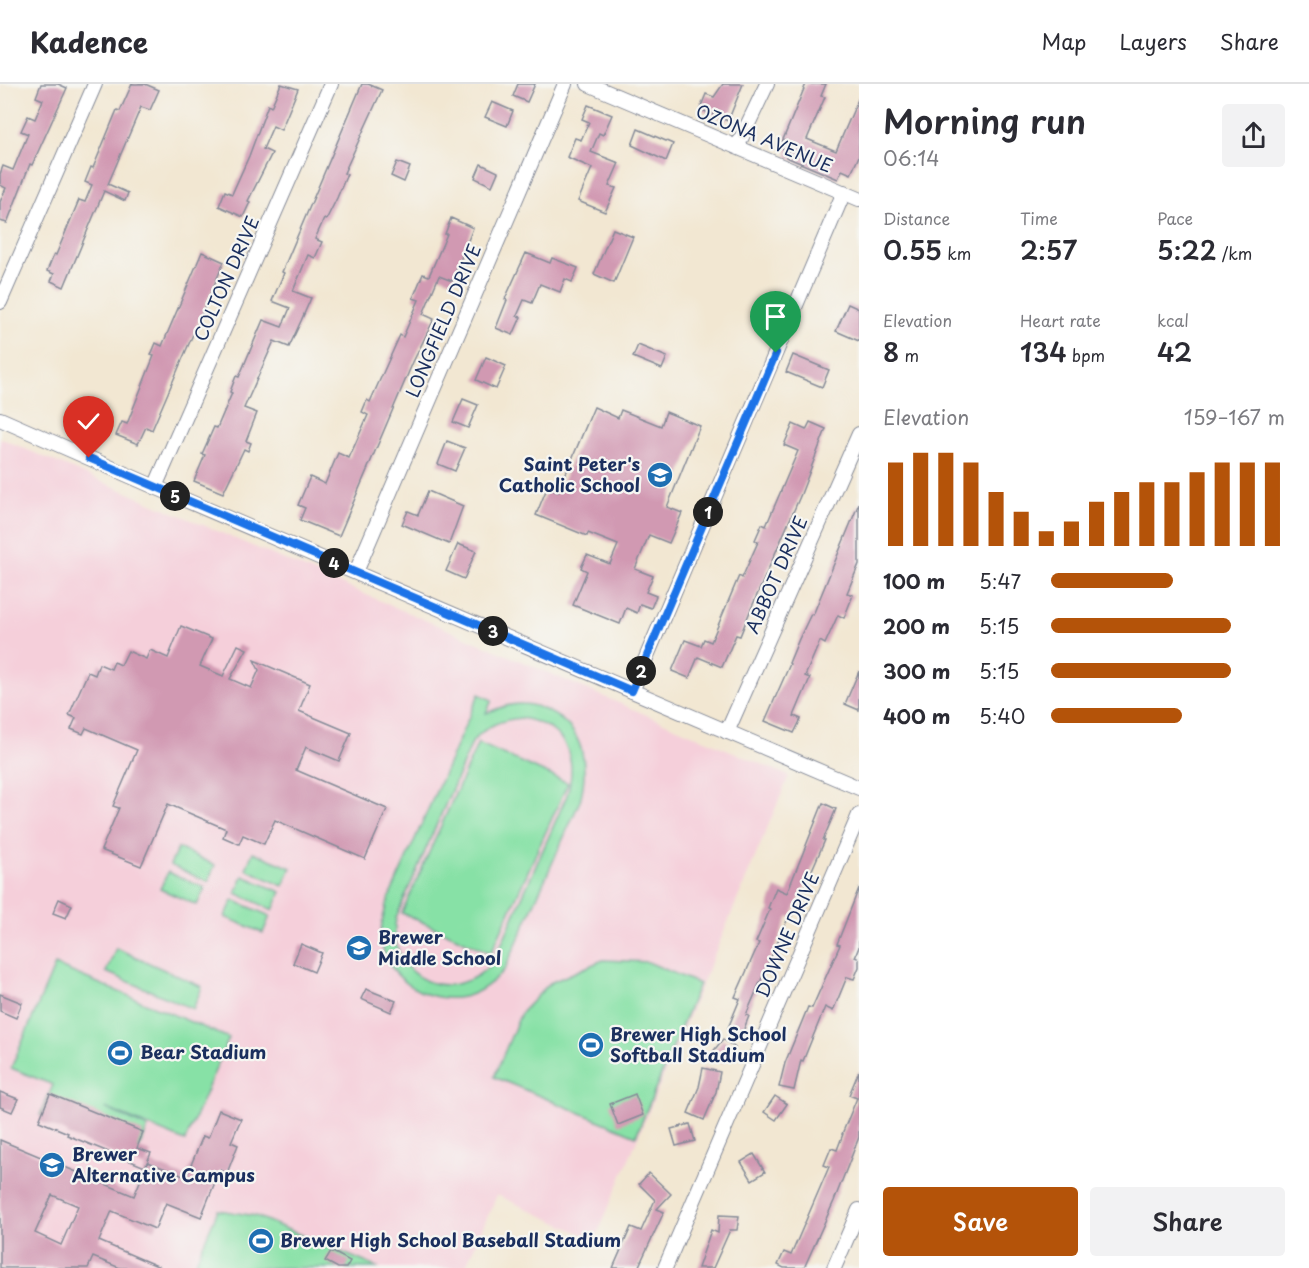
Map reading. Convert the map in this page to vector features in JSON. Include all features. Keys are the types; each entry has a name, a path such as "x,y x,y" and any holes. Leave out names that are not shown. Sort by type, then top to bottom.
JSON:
{"street":[{"path":"0,302 95,84"},
{"name":"COLTON DRIVE","path":"155,487 331,84"},
{"name":"LONGFIELD DRIVE","path":"356,572 565,84"},
{"name":"OZONA AVENUE","path":"588,84 859,199"},
{"path":"737,147 766,84"},
{"path":"632,691 844,192"},
{"path":"0,419 859,788"},
{"name":"ABBOT DRIVE","path":"727,732 859,434"},
{"name":"DOWNE DRIVE","path":"665,1268 859,815"},
{"path":"834,1268 859,1210"}],"shaded area":[{"name":"Brewer Middle School","path":"0,438 789,776 595,1240 497,1195 465,1268 0,1268"}],"green space":[{"path":"479,694 492,700 486,713 513,704 529,705 549,712 570,728 577,738 584,762 580,801 505,969 496,978 475,993 449,998 434,996 408,984 388,962 383,949 382,924 389,898","holes":["521,718 536,722 558,735 565,744 571,767 567,795 494,961 478,975 460,983 443,985 426,981 412,972 401,958 396,940 396,918 473,741 489,727 507,720"]},
{"path":"478,743 568,783 491,953 402,913"},
{"path":"178,848 215,865 208,882 170,865"},
{"path":"253,852 291,868 283,886 246,869"},
{"path":"168,872 205,888 197,905 160,889"},
{"path":"243,876 281,892 273,910 236,893"},
{"path":"233,900 270,916 263,933 225,917"},
{"path":"116,948 202,987 193,1009 106,972"},
{"name":"Brewer High School Softball Stadium","path":"603,960 648,962 699,984 636,1136 494,1077 521,1013 550,983"},
{"name":"Bear Stadium","path":"55,965 229,1038 185,1141 105,1108 148,1128 135,1157 40,1115 53,1085 11,1068"},
{"name":"Brewer High School Baseball Stadium","path":"218,1210 256,1216 379,1268 193,1268"}],"building":[{"path":"41,84 58,84 67,88 32,165 30,164 7,223 0,221 0,202 6,188 0,185 0,174 3,166 13,170 28,134 21,131 28,116 35,119 43,100 36,97"},
{"path":"132,84 145,84 159,90 150,110 141,107 108,184 128,193 125,201 104,191 64,287 51,281 54,274 47,271 79,200 85,202 92,185 85,182 117,110 120,111"},
{"path":"281,84 298,89 281,130 273,126 263,149 272,153 248,201 250,202 243,217 219,206 225,191 232,194 268,105 271,107"},
{"path":"362,84 382,90 344,173 347,174 337,198 315,239 322,242 315,258 308,255 293,291 311,298 289,347 274,341 244,408 257,413 246,441 251,443 248,451 244,449 223,493 194,481 205,455 202,454 214,427 217,428 232,393 230,392 236,376 239,377 263,320 282,327 290,308 272,301 284,273 282,272"},
{"path":"518,84 535,84 527,102 513,96"},
{"path":"723,84 743,84 728,121 700,109 706,94 714,97"},
{"path":"806,84 826,84 821,96 825,97 807,139 836,151 859,97 859,156 851,174 842,170 838,179 786,157 788,151 780,147"},
{"path":"492,102 513,111 507,126 485,117"},
{"path":"588,105 612,115 603,135 599,133 591,152 619,163 609,186 616,188 605,212 578,201 592,168 567,157 575,138 581,140 589,122 582,119"},
{"path":"638,129 673,144 666,161 632,145"},
{"path":"397,162 410,167 404,182 391,176"},
{"path":"481,164 498,172 492,186 475,178"},
{"path":"451,218 473,228 452,281 439,276 423,314 434,319 413,362 339,536 300,520 305,508 298,505 310,477 325,484 338,453 349,458 368,415 362,412 367,400 370,402 400,335 403,337 419,300 413,298 423,274 429,276 447,234 445,234"},
{"path":"613,229 633,237 614,283 594,274"},
{"path":"202,252 224,262 152,430 146,427 138,444 116,435 122,422 127,424 154,356 151,355 156,343 162,346"},
{"path":"526,253 550,263 552,258 578,268 572,282 565,279 560,292 540,284 532,303 524,300 517,316 521,317 513,335 496,328 507,300 505,299"},
{"path":"848,304 859,309 859,341 836,331"},
{"path":"638,345 667,357 662,369 633,357"},
{"path":"793,355 829,370 822,387 786,372"},
{"path":"486,357 506,366 496,389 476,380"},
{"path":"463,399 478,405 468,428 453,422"},
{"path":"594,407 618,418 621,410 661,426 666,412 700,426 667,507 682,513 669,543 649,535 635,569 653,576 646,592 656,596 651,608 640,604 637,613 626,608 620,624 573,605 587,571 581,568 587,555 610,564 618,545 588,533 587,536 536,515 547,488 558,492"},
{"path":"810,422 826,429 801,494 740,636 736,635 722,667 698,657 689,678 672,671 685,640 701,646 704,639 711,642 739,576 742,578 758,542 755,540 762,524 766,526 798,451 784,445 793,424 806,430"},
{"path":"447,441 465,448 455,471 438,464"},
{"path":"428,491 463,506 449,544 402,524 408,511 418,515"},
{"path":"859,503 859,564 847,593 853,595 844,618 838,615 825,644 820,641 805,676 810,678 794,716 801,719 794,733 765,721 799,639 811,614 813,615"},
{"path":"458,544 476,551 464,579 446,571"},
{"path":"181,626 212,639 200,666 223,676 238,645 247,649 230,679 251,688 259,670 254,660 310,684 299,711 351,733 339,761 306,747 296,770 387,809 365,859 275,820 264,844 243,835 239,844 223,837 226,829 168,804 141,866 101,850 119,808 113,806 137,750 86,728 83,734 71,729 76,718 69,715 88,672 95,675 99,664 111,669 114,662 121,665 128,651 146,659 150,650 168,658"},
{"path":"859,671 859,710 845,704"},
{"path":"823,803 836,809 791,918 789,916 746,1015 749,1016 742,1034 728,1028 740,999 735,997 759,943 756,942 776,888 787,893"},
{"path":"859,888 859,947 855,957 859,959 859,967 854,979 847,977 833,1011 825,1007 803,1061 801,1060 794,1090 779,1087 785,1063 808,1007 812,1008 840,945 837,944"},
{"path":"59,899 72,905 66,918 53,913"},
{"path":"301,944 322,953 314,972 293,963"},
{"path":"366,989 396,1001 391,1012 361,999"},
{"path":"0,994 22,1003 16,1018 0,1011"},
{"path":"723,1039 735,1048 723,1063 711,1054"},
{"path":"703,1068 720,1072 716,1092 704,1120 688,1113 699,1087"},
{"path":"859,1071 859,1137 804,1268 784,1268 778,1265 784,1252 791,1255 829,1167 824,1165 831,1148 837,1150 857,1098 849,1095"},
{"path":"0,1092 18,1099 12,1112 0,1107"},
{"path":"50,1094 143,1132 137,1148 151,1153 145,1167 39,1121"},
{"path":"635,1094 643,1115 618,1125 610,1104"},
{"path":"775,1096 787,1104 776,1120 764,1112"},
{"name":"Brewer Alternative Campus","path":"219,1110 241,1119 231,1142 238,1145 227,1173 220,1170 201,1217 166,1203 155,1229 112,1211 99,1241 162,1268 120,1268 93,1257 88,1268 0,1268 0,1140 134,1196 148,1162 186,1177 203,1136 208,1138","holes":["52,1195 78,1206 61,1245 35,1233"]},
{"path":"690,1124 695,1141 676,1146 671,1129"},
{"path":"754,1154 765,1172 752,1180 741,1162"},
{"path":"649,1173 671,1194 657,1209 664,1212 638,1268 613,1268 631,1227 641,1231 655,1200 639,1184"},
{"path":"719,1215 739,1216 737,1230 730,1230 713,1268 698,1268 711,1230 718,1233"},
{"path":"331,1251 350,1261 346,1268 338,1268 325,1261"}],"place":[{"name":"Saint Peter's Catholic School","path":"660,475"},
{"name":"Brewer Middle School","path":"359,948"},
{"name":"Brewer High School Softball Stadium","path":"591,1045"},
{"name":"Bear Stadium","path":"120,1053"},
{"name":"Brewer Alternative Campus","path":"52,1165"},
{"name":"Brewer High School Baseball Stadium","path":"261,1241"}],"route":[{"path":"89,458 632,691 776,353"}]}
